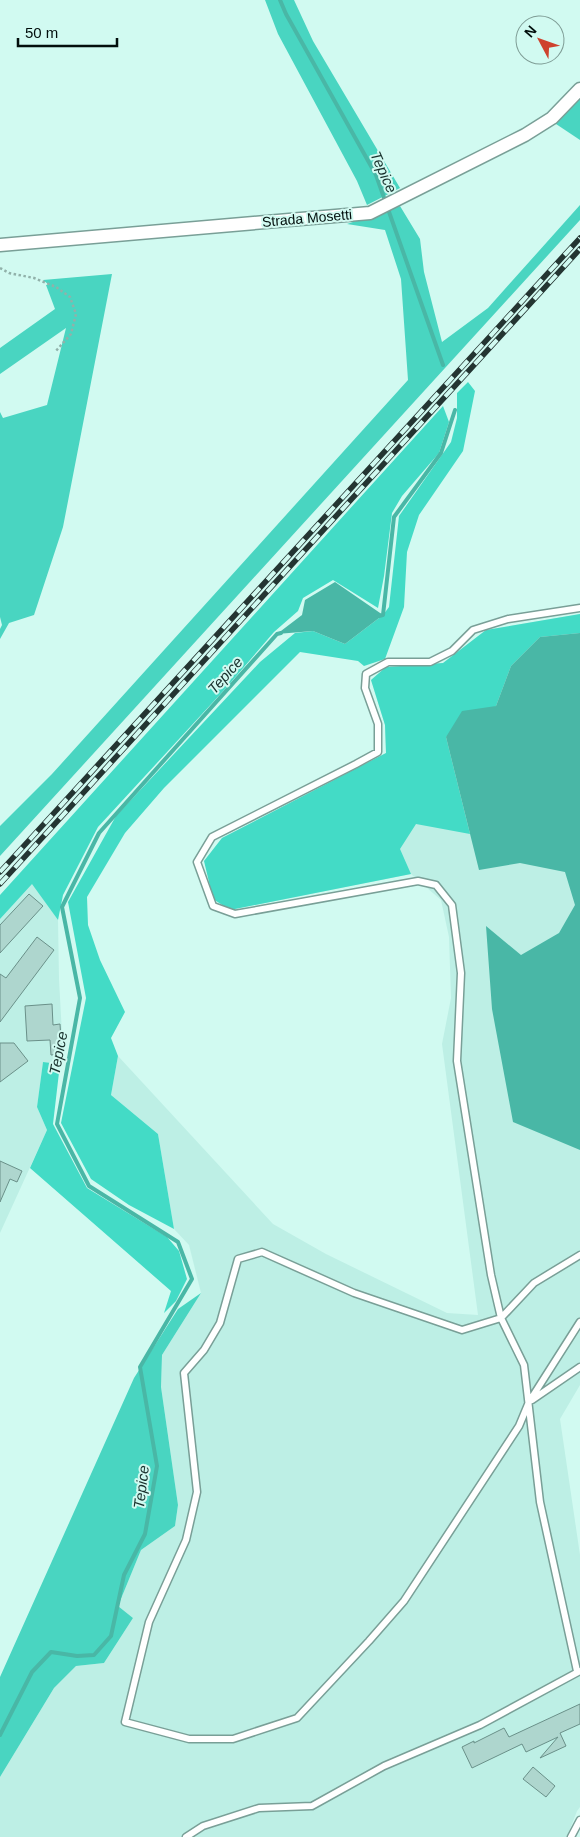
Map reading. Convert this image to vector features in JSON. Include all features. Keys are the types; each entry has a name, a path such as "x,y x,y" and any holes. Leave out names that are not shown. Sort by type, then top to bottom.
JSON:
{"street":[{"name":"Strada Mosetti","path":"0,245 370,213 525,135 552,118 580,89"}],"lane":[{"path":"186,1837 202,1826 259,1808 312,1806 384,1766 480,1725 579,1671 540,1502 524,1365 501,1318 491,1275 457,1061 461,973 452,905 436,884 418,881 235,914 213,906 197,862 212,837 378,752 378,724 365,688 366,674 388,662 430,662 452,650 473,630 508,619 580,608"},
{"path":"580,1255 534,1283 501,1318 462,1330 354,1293 262,1252 238,1259 220,1324 204,1350 184,1373 197,1492 186,1540 149,1622 125,1722 189,1738 233,1739 297,1718 404,1601 519,1426 529,1402 580,1322"},
{"path":"529,1402 580,1367"},
{"path":"571,1837 580,1820"}],"path":[{"path":"0,268 9,273 42,281 56,287 70,297 76,314 71,334 55,352"}],"shaded area":[{"path":"265,0 294,0 313,41 400,188 367,205 357,181 278,34"},
{"path":"580,94 580,140 553,122"},
{"path":"580,205 580,220 0,856 0,826 52,774 408,380 401,279 385,230 347,224 400,206 420,239 424,272 442,342 488,308"},
{"path":"112,274 63,527 34,615 9,623 0,639 2,625 0,617 0,412 3,418 47,405 66,328 0,374 0,348 55,309 46,285 49,285 43,280"},
{"path":"468,382 475,391 463,451 419,515 407,552 404,607 385,659 364,666 358,661 300,652 164,788 125,833 87,897 88,925 100,960 125,1012 111,1038 118,1056 111,1095 158,1134 174,1229 129,1205 91,1179 61,1123 86,998 68,902 116,816 260,662 295,633 313,631 345,644 383,615 389,607 399,516 451,442 457,418 457,393"},
{"path":"443,406 449,422 439,453 402,496 392,513 378,608 333,580 303,598 298,611 274,632 226,688 98,827 63,895 58,920 32,884 0,919 0,895"},
{"path":"335,582 383,615 345,644 313,631 277,634 302,615 305,600"},
{"path":"580,614 580,1385 560,1419 580,1555 580,1807 567,1837 0,1837 0,1777 54,1688 76,1666 104,1663 133,1618 118,1606 141,1550 175,1526 178,1505 161,1387 162,1355 201,1293 189,1245 174,1229 158,1134 111,1095 118,1056 273,1224 326,1254 447,1313 478,1315 442,1044 451,998 449,937 441,900 411,874 230,910 204,861 222,838 386,753 385,725 371,680 386,667 443,663 486,630"},
{"path":"580,614 580,633 540,637 511,666 496,706 446,737 470,834 416,824 400,849 411,874 230,910 213,899 204,861 222,838 386,753 385,725 371,680 386,667 443,663 486,630"},
{"path":"580,633 580,1150 513,1122 492,1009 486,926 521,955 559,933 575,905 565,872 520,863 479,870 446,737 462,711 496,706 511,666 540,637"},
{"path":"32,883 58,920 63,1053 60,1064 43,1062 37,1107 47,1130 0,1233 0,919"},
{"path":"43,1062 60,1064 53,1124 87,1188 167,1237 179,1251 187,1279 176,1301 164,1313 171,1291 30,1168 47,1130 37,1107"},
{"path":"201,1293 162,1355 161,1387 178,1505 175,1526 141,1550 118,1606 133,1618 104,1663 76,1666 54,1688 0,1777 0,1677 134,1378 178,1309"}],"building":[{"path":"29,894 43,906 0,953 0,925"},
{"path":"37,937 54,950 0,1022 0,974 6,978"},
{"path":"52,1004 53,1025 60,1024 62,1054 51,1055 50,1040 27,1041 25,1006"},
{"path":"0,1043 14,1043 28,1061 0,1082"},
{"path":"0,1161 22,1171 17,1182 10,1179 0,1202"},
{"path":"580,1704 580,1724 560,1733 566,1746 540,1758 558,1737 526,1752 522,1744 472,1768 462,1747 504,1728 509,1737"},
{"path":"533,1767 555,1786 546,1797 523,1779"}],"waterway":[{"name":"Tepice","path":"280,0 376,175 443,365"},
{"name":"Tepice","path":"379,616 383,615 394,517 441,453 455,410"},
{"name":"Tepice","path":"0,1735 32,1672 51,1652 77,1656 94,1655 111,1636 124,1575 145,1534 157,1466 140,1367 192,1279 178,1242 89,1186 57,1124 80,998 62,907 99,833 277,634 281,633"}],"railway":[{"path":"0,872 580,238"},
{"path":"0,884 580,249"}]}
